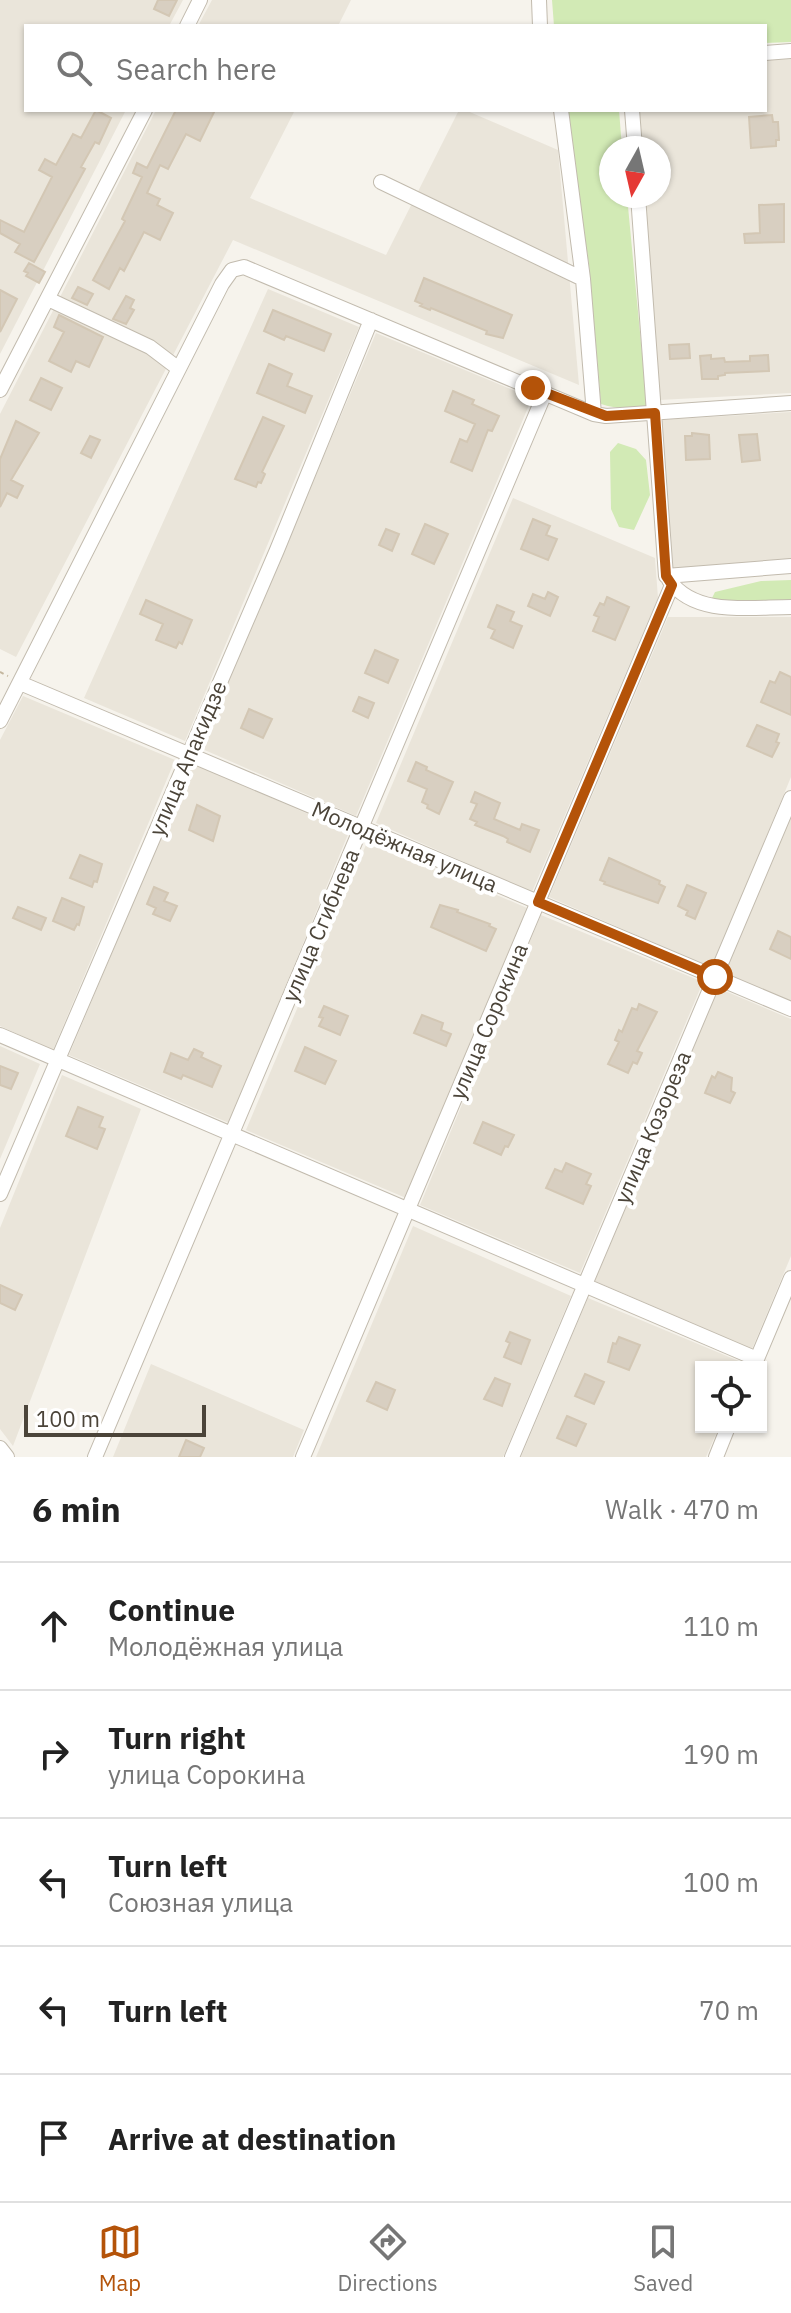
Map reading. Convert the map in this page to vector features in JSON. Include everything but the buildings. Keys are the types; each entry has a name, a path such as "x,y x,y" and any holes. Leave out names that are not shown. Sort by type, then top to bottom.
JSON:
{"street":[{"path":"188,24 200,0"},
{"path":"539,0 540,24"},
{"path":"767,53 791,51"},
{"path":"0,390 144,112"},
{"path":"561,112 583,279 594,414"},
{"path":"632,112 634,136"},
{"path":"381,182 583,279"},
{"path":"639,208 669,581 676,590 697,602 721,607 791,607"},
{"path":"0,721 222,284 232,270 244,267 594,414 606,416 791,403"},
{"path":"48,299 150,347 179,369"},
{"name":"улица Апакидзе","path":"0,1194 277,550 371,320"},
{"name":"улица Сгибнева","path":"95,1457 545,393"},
{"path":"669,581 791,566"},
{"name":"улица Сорокина","path":"303,1457 538,902 669,581"},
{"name":"Молодёжная улица","path":"17,687 188,753 791,1009"},
{"name":"улица Козореза","path":"512,1457 791,798"},
{"path":"0,1035 585,1285 751,1361"},
{"path":"756,1361 791,1278"},
{"path":"716,1457 726,1433"},
{"path":"0,1448 7,1457"}],"shaded area":[{"path":"0,0 183,0 170,24 24,24 24,112 125,112 0,354"},
{"path":"212,0 351,0 339,24 199,24"},
{"path":"791,59 791,393 659,400 645,208 671,208 671,136 639,136 637,112 767,112 767,60"},
{"path":"155,112 294,112 250,198 386,255 458,112 470,112 558,150 579,385 233,240 16,657 0,649 0,414"},
{"path":"268,289 359,327 185,741 84,698"},
{"path":"376,333 532,398 356,816 200,748"},
{"path":"791,412 791,560 671,570 660,420"},
{"path":"513,498 655,558 658,598 532,892 376,823"},
{"path":"668,617 791,617 791,777 712,968 549,897"},
{"path":"23,696 175,760 53,1050 0,1026 0,740"},
{"path":"192,763 349,832 229,1123 69,1055"},
{"path":"791,816 791,1001 724,973"},
{"path":"368,840 527,908 406,1198 246,1130"},
{"path":"541,915 703,982 580,1273 420,1205"},
{"path":"718,988 791,1019 791,1256 752,1349 595,1281"},
{"path":"0,1046 40,1064 0,1159"},
{"path":"62,1075 141,1109 13,1446 0,1429 0,1228"},
{"path":"413,1226 571,1296 503,1457 316,1457"},
{"path":"588,1298 739,1361 695,1361 695,1433 716,1433 706,1457 521,1457"},
{"path":"151,1364 304,1430 293,1457 113,1457"}],"green space":[{"path":"552,0 791,0 791,42 767,43 767,24 554,24"},
{"path":"566,112 619,112 621,136 599,136 599,208 628,208 647,406 624,408 601,404 589,265"},
{"path":"618,443 636,449 646,460 650,495 634,530 619,527 611,509 610,452"},
{"path":"791,580 791,604 723,602 712,598 715,592 761,581"}],"route":[{"path":"533,388 594,414 655,413 666,576 672,585 538,902 715,977"}]}
